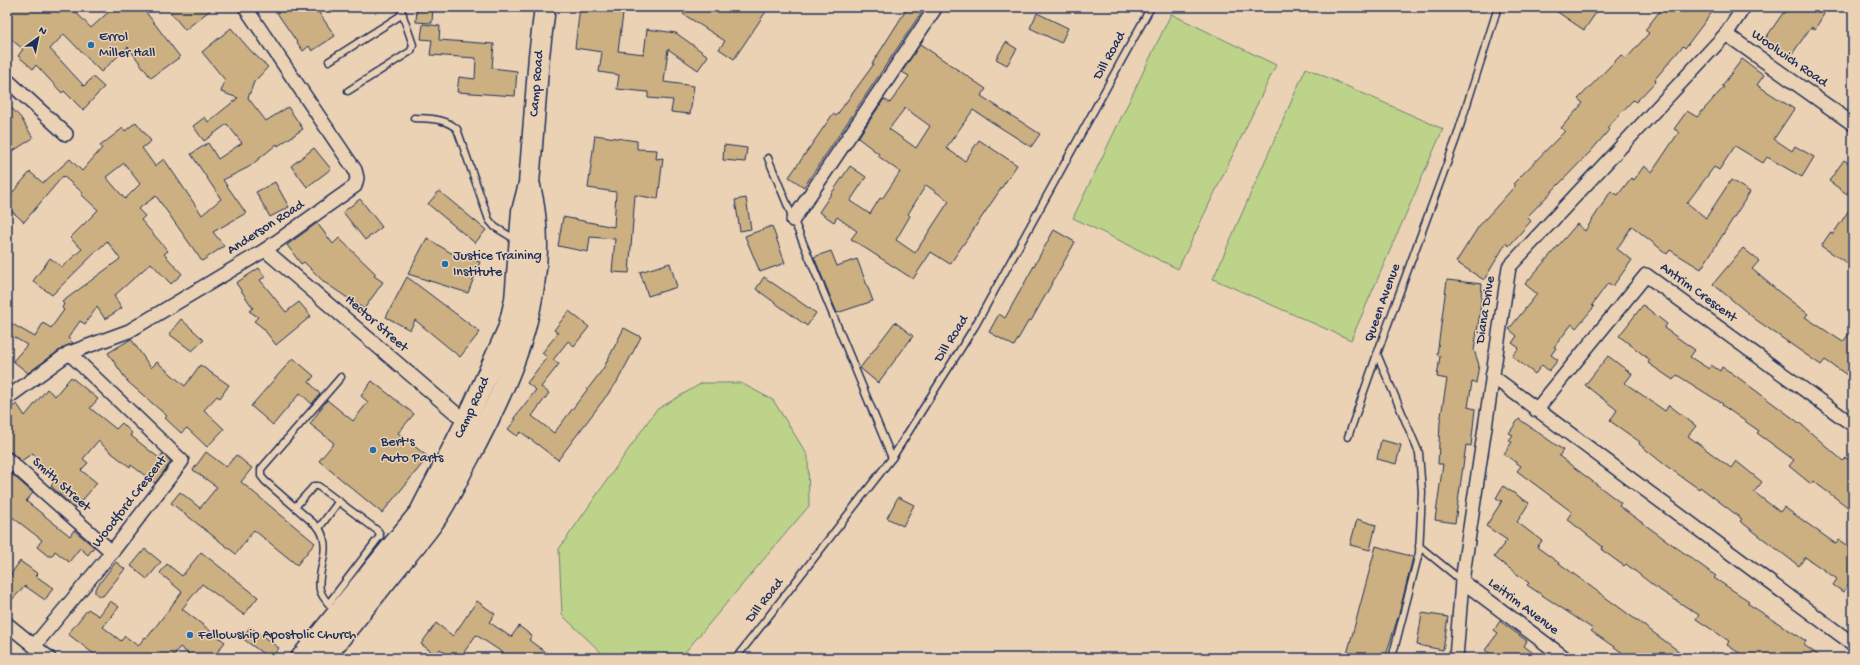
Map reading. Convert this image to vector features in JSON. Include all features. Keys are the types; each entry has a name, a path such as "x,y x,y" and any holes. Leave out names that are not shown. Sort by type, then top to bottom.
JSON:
{"main road":[{"name":"Camp Road","path":"301,658 333,609 420,512 466,422 508,328 515,300 522,212 529,184 539,56 545,7"},
{"name":"Camp Road","path":"324,658 435,521 481,435 518,354 528,325 533,297 537,253 536,212 529,184"}],"street":[{"name":"Anderson Road","path":"7,398 69,353 129,331 265,250 353,189 357,178 355,170 245,7"},
{"path":"793,220 936,7"},
{"name":"Diana Drive","path":"1456,658 1462,581 1492,376 1510,267 1726,34 1744,7"},
{"name":"Woolwich Road","path":"1726,34 1853,124"},
{"path":"7,80 66,134"},
{"name":"Hector Street","path":"265,250 466,422"},
{"name":"Antrim Crescent","path":"1536,410 1646,275 1853,425"},
{"name":"Woodford Crescent","path":"34,646 112,552 182,462 69,353"},
{"path":"1492,376 1853,644"},
{"name":"Smith Street","path":"7,459 112,552"},
{"name":"Leitrim Avenue","path":"1462,581 1565,658"},
{"path":"7,624 49,658"}],"lane":[{"path":"348,91 411,51 414,45 400,7"},
{"name":"Dill Road","path":"736,658 892,458 975,326 1151,7"},
{"name":"Queen Avenue","path":"1392,658 1420,546 1422,492 1419,453 1377,354 1456,139 1498,7"},
{"path":"329,61 403,14"},
{"path":"414,118 450,122 457,129 489,220 495,227 520,243"},
{"path":"768,158 892,458"},
{"path":"1348,437 1377,354"},
{"path":"295,507 314,486 322,488 378,531 380,536 333,609 322,595 320,588 324,539 319,528 265,481 261,476 261,469 341,377"},
{"path":"319,528 339,501"},
{"path":"1420,546 1462,581"}],"green space":[{"path":"1171,14 1276,65 1178,269 1073,218"},
{"path":"1306,68 1443,129 1351,340 1213,279"},
{"path":"702,383 741,383 773,400 808,456 809,506 680,658 607,658 562,615 559,549 656,410"}],"building":[{"path":"7,7 71,7 91,28 114,7 142,7 180,57 151,78 128,47 101,72 64,34 50,49 84,86 93,77 104,87 83,110 64,91 62,93 36,65 33,69 18,56 23,49 7,36"},
{"path":"166,7 214,7 185,30"},
{"path":"273,7 315,7 335,36 312,51 309,46 303,51"},
{"path":"417,7 433,7 432,23 416,22"},
{"path":"580,7 624,7 618,51 644,54 647,29 676,33 708,56 698,70 668,49 664,82 694,86 690,114 671,112 673,100 648,98 648,92 617,89 619,75 599,72 602,52 575,48"},
{"path":"688,7 769,7 734,59 719,49 725,41 683,14"},
{"path":"908,7 925,7 804,187 789,177 833,114 836,116 874,64 872,64"},
{"path":"1550,7 1600,7 1584,30"},
{"path":"1663,7 1716,7 1685,48 1683,46 1655,79 1656,81 1636,102 1633,100 1607,128 1609,130 1591,151 1527,217 1531,221 1509,246 1506,243 1484,280 1456,262 1479,226 1515,186 1513,184 1565,131 1561,128 1583,103 1578,99 1621,55 1626,59 1649,33 1645,30"},
{"path":"1789,7 1824,7 1821,11 1824,14 1815,29 1811,27 1790,57 1765,39"},
{"path":"1037,13 1068,28 1061,43 1030,28"},
{"path":"423,24 440,26 439,40 494,44 492,68 517,71 515,96 457,92 459,77 475,79 476,58 430,55 432,40 421,39"},
{"path":"231,28 251,51 268,67 254,82 248,98 266,121 288,107 303,129 278,146 277,144 249,167 223,180 246,213 213,232 224,246 202,261 156,196 138,209 145,216 141,220 168,251 164,254 182,274 171,284 151,263 114,296 122,308 105,319 97,307 85,324 80,321 68,338 73,343 64,347 28,373 13,361 27,345 7,333 7,321 35,337 43,323 51,328 64,310 62,308 64,304 62,302 120,259 107,241 52,295 33,281 50,258 62,267 82,249 70,238 98,210 81,194 83,193 63,176 24,222 7,207 7,199 30,172 43,183 70,159 82,171 102,148 100,146 123,128 125,131 136,122 151,141 142,148 155,166 164,159 202,215 221,199 191,154 208,143 218,159 242,143 227,124 204,141 193,126 205,117 208,122 238,98 221,92 225,80 202,52","holes":["124,163 140,184 125,199 106,177"]},
{"path":"1006,42 1017,49 1007,65 996,59"},
{"path":"920,44 986,89 981,96 1040,134 1031,147 973,110 946,148 965,161 979,140 1017,165 950,264 931,252 913,279 851,239 857,231 837,217 834,222 819,212 850,166 866,177 850,201 870,214 900,172 878,156 879,154 858,138 884,99 890,103 909,76 902,72","holes":["905,108 930,126 916,148 889,129","926,185 949,201 915,253 896,240 910,216 908,214"]},
{"path":"1742,59 1764,75 1757,85 1794,109 1774,139 1792,151 1795,146 1814,157 1802,177 1767,157 1763,163 1735,146 1719,170 1714,167 1687,203 1706,218 1731,180 1750,192 1701,269 1670,250 1667,254 1632,226 1617,249 1632,260 1613,286 1608,283 1592,305 1594,307 1576,328 1572,324 1554,347 1556,348 1551,355 1558,360 1549,371 1542,365 1535,374 1512,356 1519,348 1512,343 1517,336 1509,329 1537,294 1525,284 1577,224 1585,231 1611,191 1618,195 1631,178 1634,180 1644,166 1652,172 1679,132 1674,129 1687,111 1697,117 1724,87 1722,86"},
{"path":"7,103 21,118 33,138 7,155"},
{"path":"595,135 637,141 637,149 657,150 656,159 663,158 658,199 635,195 629,273 612,272 615,239 590,237 588,252 558,246 563,217 614,227 616,192 588,188"},
{"path":"724,145 747,148 745,162 723,160"},
{"path":"314,148 331,169 307,187 291,166"},
{"path":"1844,160 1853,166 1853,186 1847,194 1829,181"},
{"path":"275,182 289,207 270,217 256,192"},
{"path":"439,191 486,230 475,243 428,204"},
{"path":"746,198 751,229 740,231 735,200"},
{"path":"360,199 382,227 365,240 343,212"},
{"path":"1853,204 1853,267 1821,246 1830,233 1833,234"},
{"path":"317,223 333,244 339,238 376,274 374,276 383,282 364,309 324,282 304,262 301,264 287,245"},
{"path":"772,226 785,263 760,272 745,236"},
{"path":"1054,230 1075,242 1031,321 1029,320 1014,346 989,332 999,314 1005,318"},
{"name":"Justice Training Institute","path":"427,238 451,253 480,262 468,293 408,274"},
{"path":"1743,248 1759,261 1752,269 1808,314 1805,317 1843,342 1853,328 1853,379 1825,360 1821,365 1755,319 1713,284"},
{"path":"831,251 837,266 857,259 873,301 837,313 814,257"},
{"path":"670,263 677,287 648,296 640,272"},
{"path":"259,268 265,277 260,280 286,312 299,302 311,316 276,345 263,328 254,321 258,317 249,311 253,308 236,283"},
{"path":"407,277 480,332 460,357 415,320 410,330 386,317"},
{"path":"764,277 816,313 807,326 756,289"},
{"path":"1447,280 1482,284 1480,313 1474,350 1479,365 1476,383 1472,382 1468,407 1475,409 1471,446 1466,445 1455,523 1435,520 1443,464 1438,464 1440,422 1447,379 1437,377 1440,356 1437,355"},
{"path":"1643,305 1667,324 1664,328 1695,350 1690,357 1709,369 1711,365 1720,371 1722,367 1732,373 1802,425 1843,461 1846,458 1853,463 1853,502 1849,508 1813,481 1811,484 1789,466 1794,460 1757,433 1759,431 1722,405 1723,404 1677,375 1673,380 1648,363 1650,360 1619,336"},
{"path":"569,311 589,327 574,346 568,341 553,360 559,364 541,387 549,393 532,416 554,433 603,369 624,328 641,337 617,382 558,460 521,432 517,436 508,429 516,419 514,418 536,390 527,383 547,357 542,353 558,333 554,330"},
{"path":"181,319 204,340 192,351 169,334"},
{"path":"895,322 913,336 878,383 860,368"},
{"path":"131,339 151,368 157,362 185,386 200,365 229,385 220,398 217,396 204,410 224,429 207,447 187,428 181,433 165,418 167,416 128,382 108,353"},
{"path":"1608,356 1632,374 1625,383 1665,411 1669,405 1696,426 1688,436 1731,468 1736,461 1762,482 1754,492 1780,512 1784,507 1836,544 1839,540 1853,550 1853,577 1843,592 1833,585 1837,579 1805,557 1799,566 1740,521 1742,519 1700,487 1699,489 1665,465 1639,444 1640,442 1610,421 1617,410 1585,385"},
{"path":"293,358 314,376 309,382 320,394 312,404 300,393 273,425 251,406"},
{"path":"71,377 98,399 90,408 116,429 122,423 132,433 130,435 159,458 162,454 171,462 155,483 131,465 130,467 98,441 83,459 88,463 81,470 97,483 75,509 51,486 54,482 33,453 21,461 12,453 7,451 7,410 17,404 25,416 47,389 55,396"},
{"name":"Bert's Auto Parts","path":"372,381 414,414 398,433 428,457 382,513 319,461 334,443 310,424 327,400 353,421 368,402 361,396"},
{"path":"1519,419 1563,450 1559,456 1621,503 1619,506 1716,576 1714,578 1749,601 1747,603 1806,641 1804,645 1822,658 1747,658 1727,645 1729,641 1696,619 1699,615 1658,589 1626,564 1624,566 1602,550 1603,547 1567,519 1572,512 1517,471 1521,466 1504,454 1512,442 1509,440 1513,435 1509,433"},
{"path":"1381,440 1401,445 1396,464 1377,459"},
{"path":"206,452 226,467 236,455 252,468 241,482 315,543 297,565 254,530 236,554 171,503 180,492 200,508 217,487 193,470"},
{"path":"7,470 33,493 26,501 70,536 74,530 94,547 88,555 80,548 69,562 55,551 52,556 48,556 37,547 42,540 7,513"},
{"path":"1503,486 1529,503 1517,522 1542,541 1537,547 1688,658 1630,658 1591,631 1593,629 1527,585 1529,583 1494,557 1507,540 1486,526 1502,501 1496,498"},
{"path":"898,497 914,505 903,526 887,518"},
{"path":"1357,519 1376,525 1370,550 1350,545"},
{"path":"1376,546 1413,557 1399,614 1385,658 1346,658"},
{"path":"145,549 161,562 147,579 131,566"},
{"path":"201,552 258,597 244,615 202,584 182,609 225,642 213,658 194,658 180,647 171,658 99,658 68,634 88,609 99,616 110,601 119,607 103,627 121,641 125,636 138,646 145,637 147,638 182,592 160,573 167,564 182,576"},
{"path":"20,561 38,574 36,576 53,588 45,600 25,586 7,605 7,580"},
{"path":"116,562 125,569 103,596 99,596 95,593 95,589"},
{"path":"477,601 495,614 489,622 511,637 519,626 532,636 529,640 553,658 511,658 476,635 460,658 452,658 440,649 436,655 421,644 436,623 453,636"},
{"path":"1422,613 1448,617 1443,650 1417,645"},
{"path":"1500,621 1527,641 1524,646 1540,658 1496,658 1485,650 1498,633 1494,630"},
{"path":"250,627 279,648 272,658 269,658 242,638"}],"place":[{"name":"Errol Miller Hall","path":"91,45"},
{"name":"Justice Training Institute","path":"445,264"},
{"name":"Bert's Auto Parts","path":"373,450"},
{"name":"Fellowship Apostolic Church","path":"190,635"}]}
